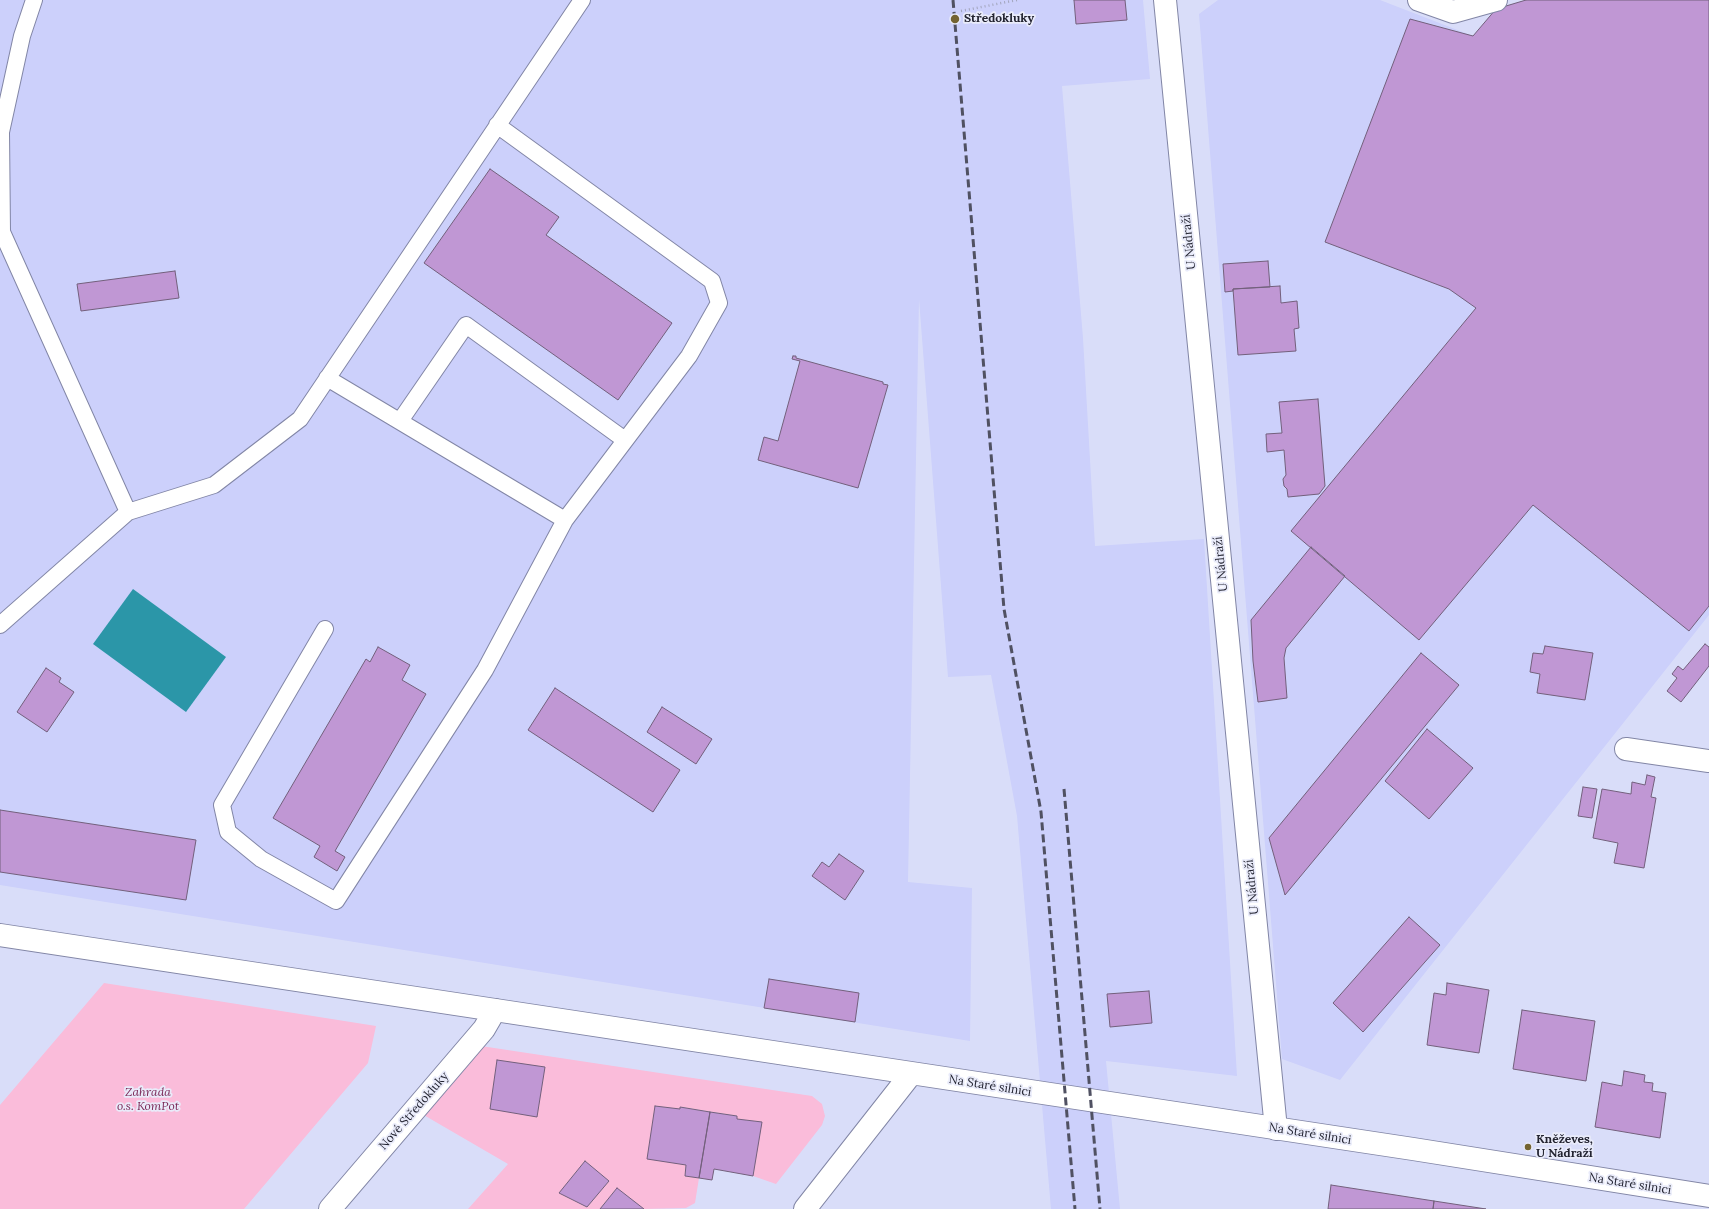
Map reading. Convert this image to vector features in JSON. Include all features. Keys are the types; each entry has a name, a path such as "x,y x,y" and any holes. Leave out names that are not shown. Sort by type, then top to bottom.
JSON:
{"street":[{"name":"U Nádraží","path":"1165,0 1276,1128"},
{"path":"1419,0 1453,12 1496,0"},
{"path":"1626,748 1709,761"},
{"name":"Na Staré silnici","path":"0,935 1276,1128 1709,1196"},
{"name":"Nové Středokluky","path":"330,1209 484,1030 495,1010"},
{"path":"805,1209 911,1074"}],"lane":[{"path":"34,0 22,36 1,132 2,232 128,512"},
{"path":"0,625 128,512 214,485 300,419 582,0"},
{"path":"325,629 222,805 228,832 261,859 336,901 485,670 565,520 689,356 718,303 712,281 497,125"},
{"path":"400,422 466,325 625,440"},
{"path":"327,378 565,520"}],"path":[{"path":"961,11 1017,0"}],"shaded area":[{"path":"0,0 1143,0 1150,79 1062,86 1083,338 1095,546 1204,539 1237,1076 1106,1061 1120,1209 1051,1209 1017,816 991,675 948,677 919,299 908,882 972,888 970,1041 0,885"},
{"path":"1218,0 1380,0 1473,36 1496,9 1526,0 1709,0 1709,615 1340,1080 1282,1059 1199,14"},
{"path":"133,589 226,657 186,712 93,644"}],"green space":[{"name":"Zahrada o.s. KomPot","path":"104,983 376,1026 368,1063 244,1209 0,1209 0,1105"},
{"path":"481,1046 812,1096 822,1104 825,1116 822,1125 776,1184 753,1176 761,1122 737,1119 737,1116 681,1107 686,1165 685,1176 699,1178 695,1203 686,1208 644,1209 617,1188 600,1209 468,1209 508,1164 422,1114","holes":["585,1161 609,1181 587,1207 560,1193"]}],"building":[{"path":"1074,0 1125,0 1127,20 1076,24"},
{"path":"1526,0 1709,0 1709,606 1689,631 1533,505 1419,640 1291,531 1476,308 1449,289 1325,242 1410,19 1473,36 1496,9"},
{"path":"490,169 559,217 546,235 672,323 618,400 424,263"},
{"path":"1268,261 1270,287 1233,289 1233,291 1225,292 1223,264"},
{"path":"175,271 179,298 81,311 77,284"},
{"path":"1280,286 1281,303 1297,301 1299,328 1294,329 1296,351 1238,355 1233,289"},
{"path":"793,356 883,382 883,384 888,385 858,488 758,460 764,437 778,441 800,361 792,359"},
{"path":"1318,399 1325,486 1319,494 1288,497 1283,479 1286,475 1284,450 1267,452 1266,434 1282,433 1279,402"},
{"path":"1311,547 1345,576 1286,648 1284,658 1287,698 1258,702 1253,661 1251,620"},
{"path":"1705,644 1709,647 1709,666 1681,702 1667,691 1677,678 1672,674 1678,666 1683,670"},
{"path":"1545,646 1593,653 1585,700 1537,693 1540,674 1530,672 1533,653 1543,654"},
{"path":"378,647 410,665 402,680 426,694 335,851 345,857 337,871 314,857 320,846 273,818 366,659 370,662"},
{"path":"1421,653 1459,685 1285,895 1269,838"},
{"path":"46,668 61,678 59,682 74,692 47,732 17,712"},
{"path":"555,688 680,770 653,812 528,730"},
{"path":"662,707 712,739 696,764 647,732"},
{"path":"1427,729 1473,768 1429,819 1385,781"},
{"path":"1647,775 1655,777 1651,797 1656,798 1644,868 1614,863 1618,843 1593,838 1602,789 1631,794 1632,782 1645,785"},
{"path":"1583,787 1597,789 1592,818 1578,816"},
{"path":"0,810 196,840 186,900 0,872"},
{"path":"839,854 864,871 845,900 812,876 822,862 829,867"},
{"path":"1409,917 1440,945 1363,1032 1333,1003"},
{"path":"769,979 859,993 855,1022 764,1008"},
{"path":"1447,983 1489,990 1479,1053 1427,1045 1434,993 1446,995"},
{"path":"1149,991 1152,1023 1110,1027 1107,994"},
{"path":"1522,1010 1595,1021 1586,1081 1513,1069"},
{"path":"497,1060 545,1067 537,1117 490,1109"},
{"path":"1624,1071 1645,1075 1644,1082 1653,1083 1652,1091 1666,1093 1660,1138 1595,1127 1602,1082 1622,1086"},
{"path":"655,1106 680,1109 680,1107 710,1112 699,1178 685,1176 686,1165 647,1159"},
{"path":"710,1112 737,1116 737,1119 762,1122 753,1176 714,1169 712,1180 699,1178"},
{"path":"585,1161 609,1181 587,1207 559,1193"},
{"path":"1331,1185 1434,1201 1433,1209 1328,1209"},
{"path":"617,1188 644,1209 600,1209"},
{"path":"1434,1201 1486,1209 1433,1209"}],"railway":[{"path":"953,0 1004,609 1041,812 1075,1209"},
{"path":"1064,789 1100,1209"}],"place":[{"name":"Středokluky","path":"955,19"},
{"name":"Kněževes, U Nádraží","path":"1528,1147"}]}
